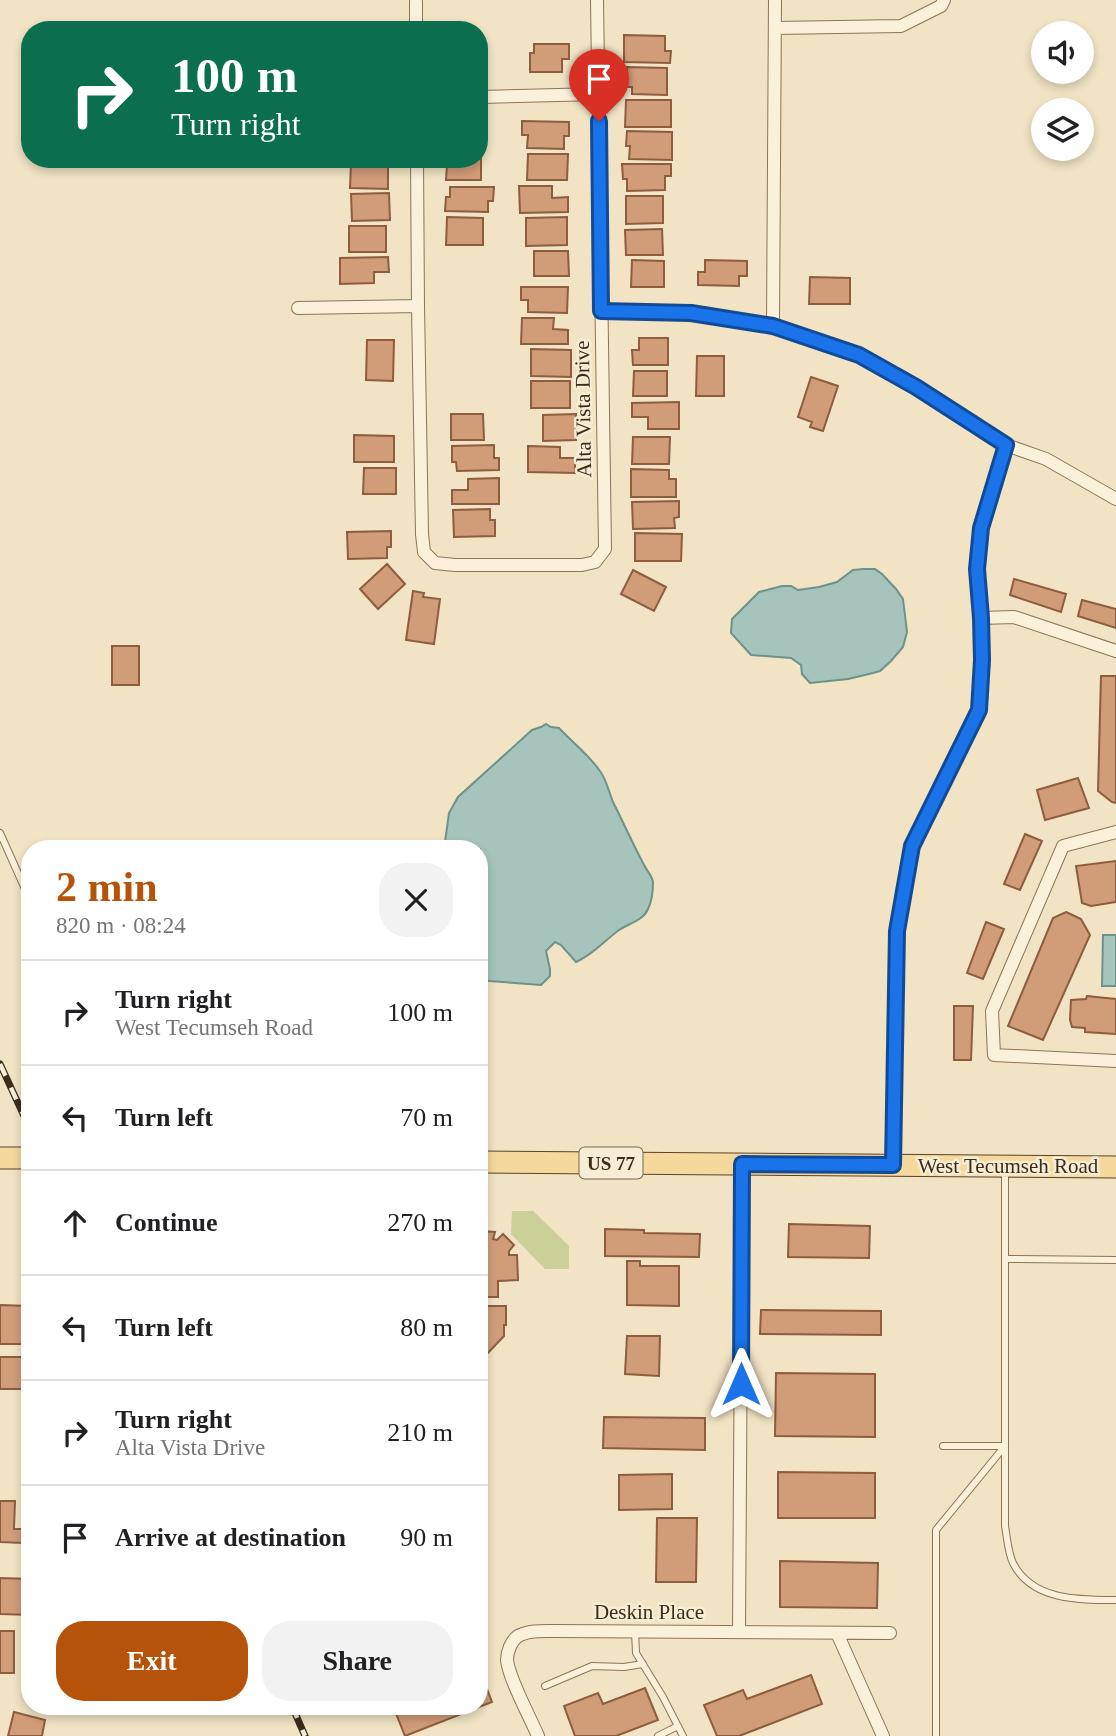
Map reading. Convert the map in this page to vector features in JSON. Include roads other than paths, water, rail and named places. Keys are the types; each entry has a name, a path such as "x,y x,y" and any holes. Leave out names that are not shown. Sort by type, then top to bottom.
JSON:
{"main road":[{"path":"0,1158 21,1158"},
{"name":"West Tecumseh Road","path":"488,1162 1116,1167"}],"street":[{"name":"Alta Vista Drive","path":"418,306 424,552 435,563 455,565 582,565 595,562 605,549 597,0"},
{"path":"773,326 775,0"},
{"path":"775,28 901,26 941,6 944,0"},
{"path":"416,2 416,21"},
{"path":"488,97 598,93"},
{"path":"298,308 418,306 417,168"},
{"path":"601,311 691,313 773,326 859,355 916,387 1006,445 1046,459 1116,499"},
{"path":"893,1165 897,931 912,846 979,710 982,660 977,569 981,528 1006,445"},
{"path":"981,618 1014,617 1116,651"},
{"path":"1116,832 1063,846 992,1011 994,1055 1116,1061"},
{"path":"739,1632 742,1164"},
{"name":"Deskin Place","path":"538,1736 509,1669 507,1655 515,1639 528,1633 890,1633"},
{"path":"837,1633 883,1736"}],"lane":[{"path":"0,833 21,880"},
{"path":"1005,1166 1005,1526 1013,1562 1027,1583 1052,1594 1080,1600 1116,1600"},
{"path":"1005,1259 1116,1260"},
{"path":"943,1446 1005,1446"},
{"path":"936,1736 936,1530 1005,1446"},
{"path":"635,1631 636,1653 663,1696 683,1736"},
{"path":"545,1686 593,1666 624,1667 643,1664"},
{"path":"658,1736 678,1726"}],"water":[{"path":"875,569 882,574 903,599 907,632 903,647 880,671 848,679 810,683 802,674 801,665 791,658 751,655 731,633 732,619 759,592 782,586 791,586 798,590 819,587 837,582 853,570"},
{"path":"546,724 559,728 603,775 613,802 652,879 651,899 643,916 576,962 555,942 546,951 550,976 541,985 489,981 488,840 445,840 449,813 458,797 532,730"},
{"path":"1103,935 1116,935 1116,986 1102,986"}],"railway":[{"path":"0,1064 21,1110"},
{"path":"296,1715 305,1736"}]}
